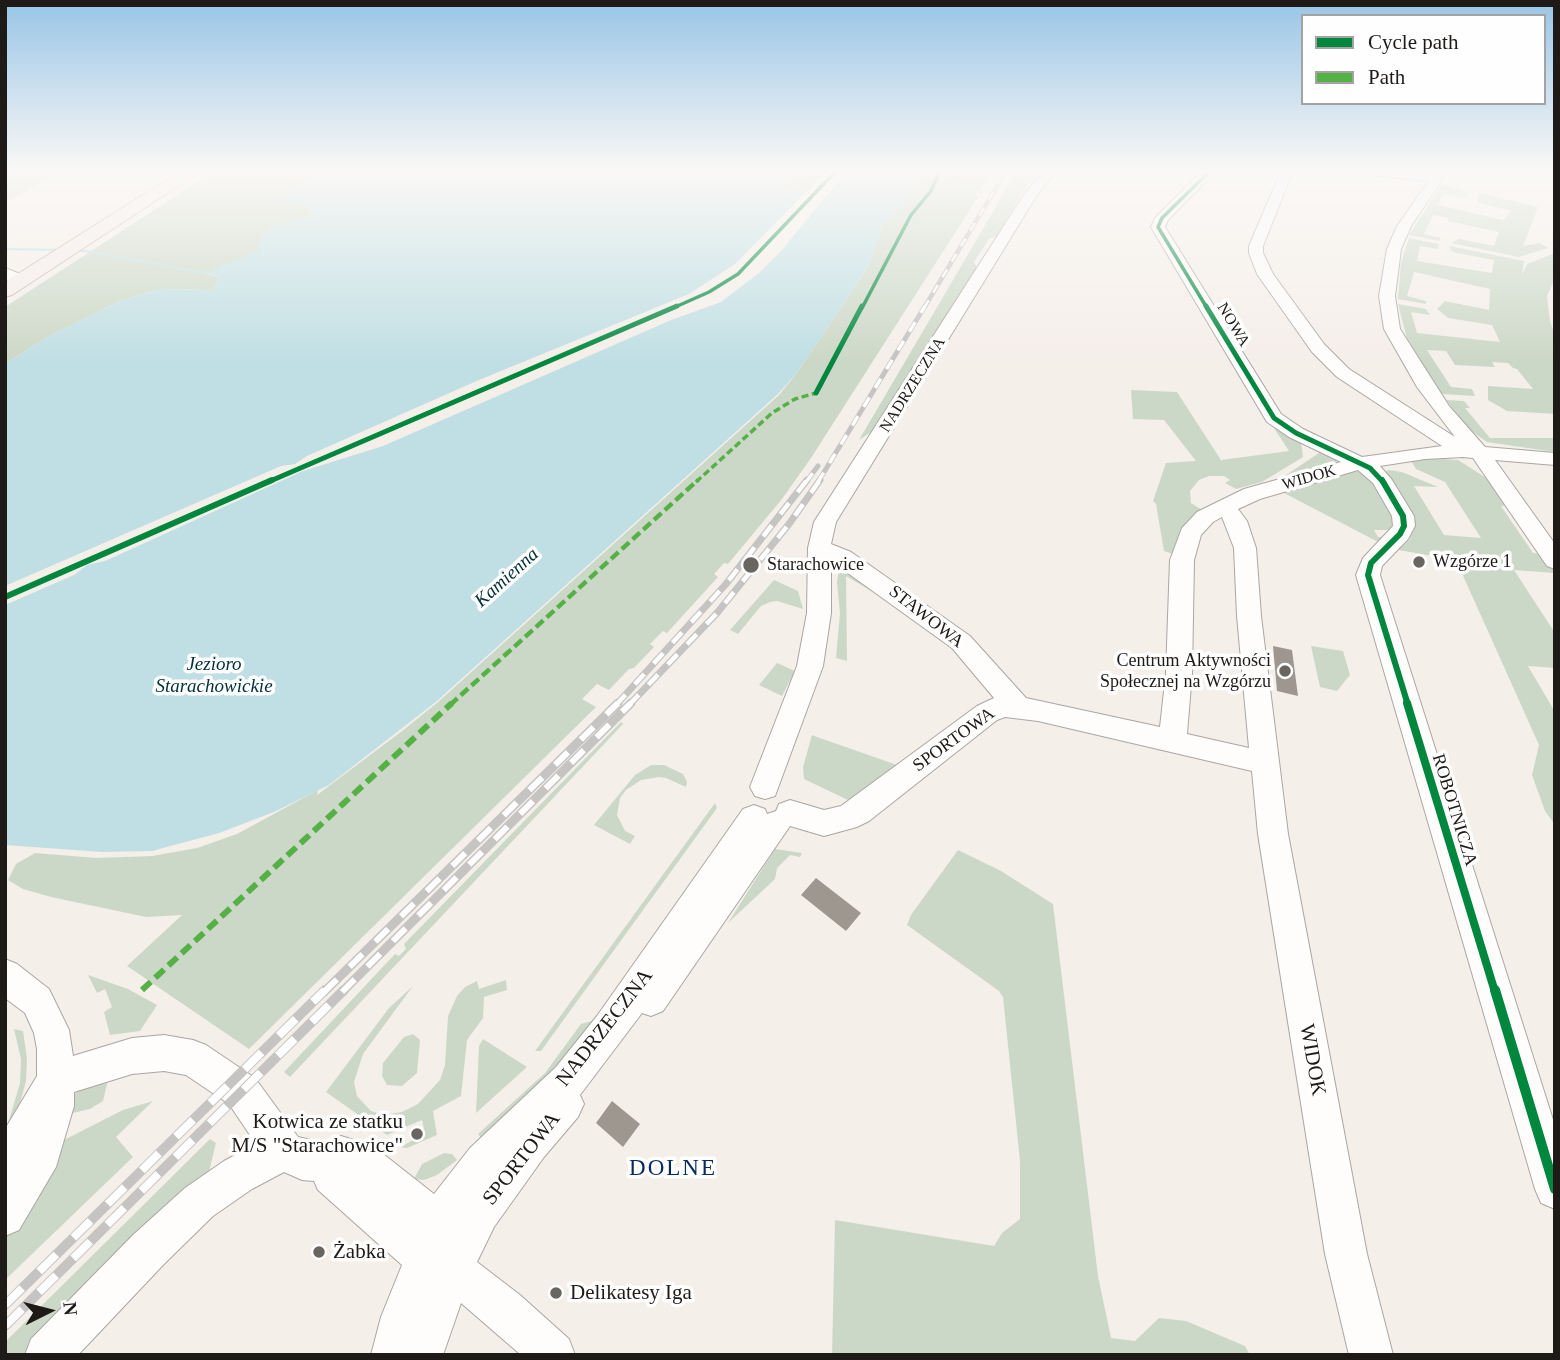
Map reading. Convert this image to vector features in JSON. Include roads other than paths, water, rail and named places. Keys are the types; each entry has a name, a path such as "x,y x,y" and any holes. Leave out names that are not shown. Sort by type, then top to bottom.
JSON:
{"main road":[{"path":"5,291 14,276 85,234"}],"street":[{"name":"NADRZECZNA","path":"707,924 774,807 801,736 821,659 819,548 825,522 1005,234"},
{"name":"NOWA","path":"1163,234 1274,418 1296,433 1362,463"},
{"path":"1261,234 1256,253 1265,274 1318,348 1343,373 1471,451"},
{"path":"1400,234 1394,249 1387,296 1392,328 1412,367 1442,410 1555,561"},
{"name":"WIDOK","path":"1173,741 1179,673 1182,563 1186,542 1195,525 1224,507 1252,495 1362,463 1471,451 1555,459"},
{"name":"ROBOTNICZA","path":"1362,463 1382,480 1403,516 1404,526 1400,534 1371,563 1368,575 1555,1189"},
{"name":"WIDOK","path":"1224,507 1236,521 1245,548 1273,834 1346,1254 1371,1355"},
{"name":"STAWOWA","path":"819,548 843,557 961,642 1016,705"},
{"name":"SPORTOWA","path":"774,807 824,823 846,818 858,812 987,713 1003,706 1016,705 1173,741"},
{"path":"1173,741 1265,763"},
{"name":"NADRZECZNA","path":"439,1251 484,1162 569,1080 610,1029 774,807"},
{"name":"SPORTOWA","path":"439,1251 499,1184 530,1143 603,1063 707,924"},
{"path":"5,976 37,1001 55,1049 55,1106 42,1153 5,1216"},
{"path":"5,1166 54,1080 132,1056 179,1054 192,1058 242,1091 285,1151 302,1160 327,1163 331,1176 406,1239 439,1251 553,1355"},
{"path":"47,1355 148,1250 199,1202 239,1175 285,1151"},
{"path":"393,1355 403,1317 439,1251"},
{"path":"421,1355 439,1251"}],"water":[{"path":"264,234 764,234 735,264 689,294 479,380 307,456 295,464 281,466 5,586 5,364 49,336 120,301 159,289 213,290 220,277 205,273 259,251 255,246"},
{"name":"Jezioro Starachowickie","path":"795,234 879,234 868,267 797,373 778,394 437,701 329,785 274,812 219,833 152,851 102,852 5,845 5,605 74,575 87,565 105,561 303,471 383,446 671,320 721,302 760,272"}],"waterway":[{"path":"5,249 57,250"},
{"path":"79,250 205,273"}],"railway":[{"path":"924,308 968,234"},
{"path":"818,482 925,306"},
{"path":"806,482 818,466"},
{"path":"616,705 726,584 807,480"},
{"path":"629,705 717,613 789,524 820,480"},
{"path":"324,992 616,705"},
{"path":"344,990 629,705"},
{"path":"5,1305 325,990"},
{"path":"5,1326 344,990"}],"place":[{"name":"Wzgórze 1","path":"1419,562"},
{"name":"Starachowice","path":"751,565"},
{"name":"Centrum Aktywności Społecznej na Wzgórzu","path":"1285,671"},
{"name":"Kotwica ze statku M/S \"Starachowice\"","path":"417,1134"},
{"name":"Żabka","path":"319,1252"},
{"name":"Delikatesy Iga","path":"556,1293"}],"district":[{"name":"DOLNE","path":"673,1169"}],"water label":[{"name":"Kamienna","path":"507,578"}]}
